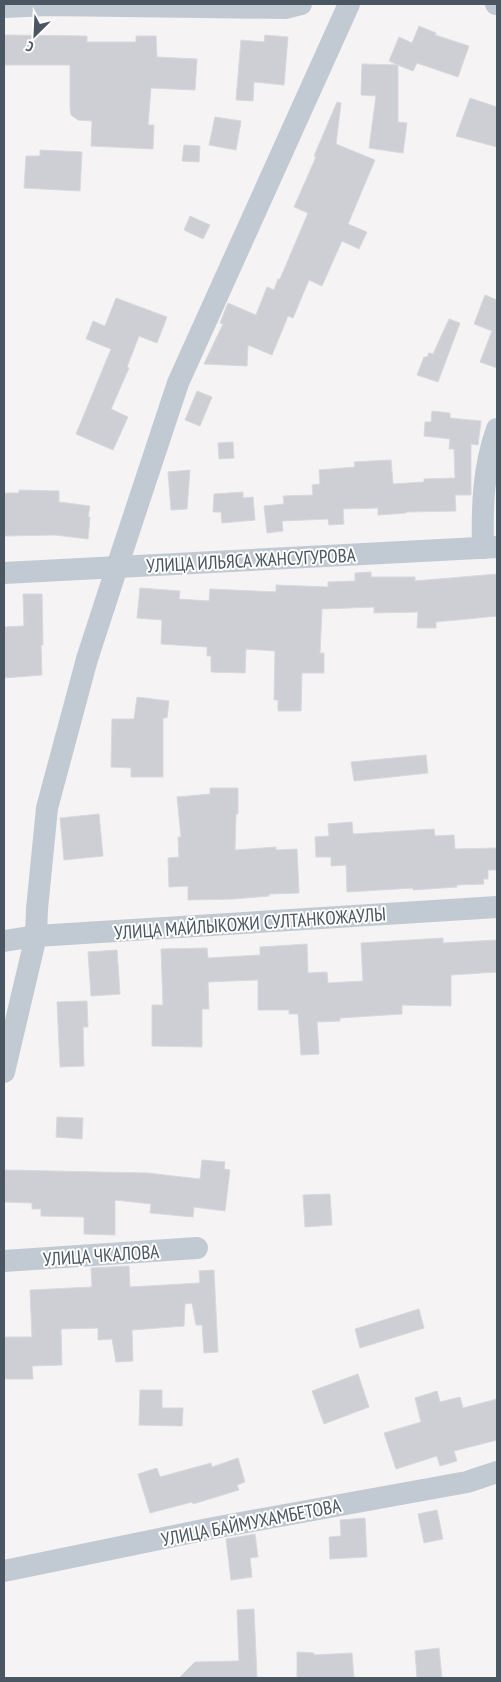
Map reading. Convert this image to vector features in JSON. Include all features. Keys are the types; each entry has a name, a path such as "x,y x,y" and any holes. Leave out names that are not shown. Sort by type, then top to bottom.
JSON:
{"street":[{"path":"4,7 47,5 285,8 301,4"},
{"path":"4,1072 36,936 47,808 87,659 178,382 349,4"},
{"path":"490,548 482,500 490,450 497,429"},
{"name":"УЛИЦА ИЛЬЯСА ЖАНСУГУРОВА","path":"4,573 490,548"},
{"name":"УЛИЦА МАЙЛЫКОЖИ СУЛТАНКОЖАУЛЫ","path":"4,941 36,936 497,907"},
{"name":"УЛИЦА ЧКАЛОВА","path":"4,1261 197,1248"},
{"name":"УЛИЦА БАЙМУХАМБЕТОВА","path":"4,1571 208,1530 467,1482 497,1472"}],"building":[{"path":"419,26 436,33 435,35 469,46 458,77 417,63 413,71 389,61 399,37 412,43"},
{"path":"4,35 87,36 87,42 136,42 136,36 156,36 157,57 197,59 195,90 151,88 148,125 154,125 153,149 91,146 92,121 78,120 71,115 70,65 4,65"},
{"path":"265,35 288,37 284,85 254,82 253,101 236,100 241,40 264,42"},
{"path":"362,64 398,65 398,122 407,123 403,153 369,148 376,96 361,95"},
{"path":"470,98 497,107 497,147 456,136"},
{"path":"337,102 341,103 336,144 375,160 348,224 367,232 359,249 342,241 322,286 309,280 293,318 288,316 272,355 248,345 247,366 204,364 223,324 220,323 228,303 256,315 267,287 274,290 278,279 280,279 308,213 294,207"},
{"path":"215,117 241,121 236,150 209,145"},
{"path":"184,145 200,146 199,162 182,161"},
{"path":"40,150 82,152 80,191 24,188 26,156 40,156"},
{"path":"190,216 210,225 203,239 184,230"},
{"path":"485,295 497,300 497,368 480,362 492,331 474,324"},
{"path":"116,298 167,317 157,343 139,336 127,367 129,368 111,409 128,417 113,450 76,434 111,349 86,339 93,321 105,326"},
{"path":"449,319 460,323 438,382 417,375 424,357 427,357 429,353 433,354"},
{"path":"197,391 212,397 200,426 185,420"},
{"path":"432,411 450,413 450,418 481,421 478,445 471,444 471,495 455,495 456,511 406,512 378,515 378,508 343,509 344,524 329,525 328,519 282,521 283,531 267,533 264,506 284,504 283,496 313,495 312,485 320,484 319,470 355,467 354,462 391,460 393,484 424,482 424,479 455,478 454,449 449,449 450,439 424,436 425,422 431,422"},
{"path":"233,442 234,458 219,459 218,443"},
{"path":"190,470 187,509 171,510 168,472"},
{"path":"19,490 59,491 59,502 90,506 88,539 55,535 4,536 4,493 19,493"},
{"path":"243,492 243,498 253,497 255,520 222,523 221,512 213,512 214,494"},
{"path":"371,572 371,577 415,577 415,581 497,574 497,616 436,622 436,628 417,628 418,612 374,613 374,607 322,609 320,653 324,653 324,673 302,673 301,711 278,711 278,700 274,700 275,651 246,649 245,673 211,672 211,656 207,656 207,647 161,644 162,620 137,618 140,588 180,591 179,599 209,601 210,589 276,592 276,585 328,587 328,582 355,581 355,573"},
{"path":"23,594 42,594 42,675 4,678 4,627 24,626"},
{"path":"137,697 169,701 167,718 163,718 163,777 131,777 131,768 111,767 112,719 134,719"},
{"path":"426,755 428,773 354,781 351,762"},
{"path":"210,788 238,788 235,850 276,847 276,850 297,849 299,893 269,894 269,896 234,899 188,900 188,886 169,887 168,858 179,857 178,837 181,837 177,797 210,794"},
{"path":"99,814 103,856 64,860 60,818"},
{"path":"352,822 353,834 434,829 435,836 454,835 455,849 497,848 497,870 488,870 488,879 483,879 484,884 413,890 413,888 347,892 346,865 331,866 331,857 316,857 315,837 329,836 328,824"},
{"path":"443,938 443,943 497,940 497,972 451,975 451,1006 402,1005 402,1014 340,1018 340,1021 317,1022 319,1054 301,1055 298,1014 289,1014 289,1010 258,1010 258,980 208,982 209,1009 202,1009 202,1047 152,1046 152,1005 163,1005 161,949 207,948 208,958 260,955 260,947 307,944 308,973 327,972 328,983 363,981 361,943"},
{"path":"117,950 120,994 91,996 88,952"},
{"path":"87,1001 88,1027 83,1027 84,1066 60,1067 57,1002"},
{"path":"57,1117 83,1118 82,1139 56,1137"},
{"path":"202,1160 225,1162 224,1169 230,1170 225,1211 194,1207 193,1217 150,1213 151,1204 115,1200 115,1235 84,1234 84,1217 41,1216 41,1209 32,1209 32,1203 4,1202 5,1170 147,1173 200,1179"},
{"path":"330,1194 332,1225 305,1227 303,1195"},
{"path":"129,1266 130,1287 200,1283 199,1271 214,1270 218,1352 204,1353 202,1325 196,1325 192,1303 185,1304 184,1326 132,1330 133,1361 116,1362 112,1339 98,1340 98,1328 61,1329 62,1365 32,1366 33,1379 4,1379 4,1337 32,1337 30,1290 92,1287 91,1268"},
{"path":"419,1309 424,1328 360,1348 355,1329"},
{"path":"358,1374 369,1407 324,1424 312,1391"},
{"path":"140,1390 162,1390 162,1408 183,1408 182,1426 139,1425"},
{"path":"437,1391 440,1402 460,1397 463,1408 497,1399 497,1440 454,1451 457,1461 440,1466 437,1456 396,1469 384,1433 421,1422 415,1398"},
{"path":"238,1458 245,1482 237,1485 239,1490 193,1504 192,1502 150,1513 138,1474 157,1468 160,1477 211,1463 212,1467"},
{"path":"437,1510 443,1539 424,1543 418,1514"},
{"path":"365,1518 367,1557 330,1559 329,1537 341,1536 340,1520"},
{"path":"255,1534 258,1557 250,1558 252,1577 231,1580 226,1539"},
{"path":"254,1609 257,1678 179,1678 195,1662 239,1661 237,1610"},
{"path":"439,1648 442,1678 417,1678 415,1651"},
{"path":"297,1652 314,1653 314,1655 352,1653 354,1678 297,1678"}]}
